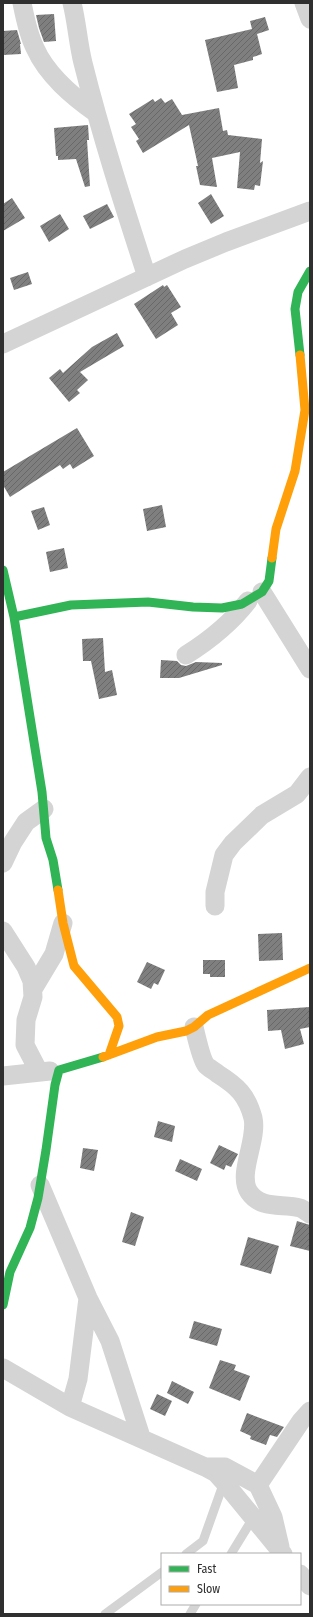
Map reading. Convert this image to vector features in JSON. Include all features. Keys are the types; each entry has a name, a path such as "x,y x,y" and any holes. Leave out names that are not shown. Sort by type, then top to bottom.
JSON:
{"street":[{"path":"22,3 28,30 35,48 46,66 78,100 96,113"},
{"path":"72,3 82,61 96,113 109,159 147,277"},
{"path":"304,3 310,19"},
{"path":"3,344 226,242 310,211"},
{"path":"186,655 216,634 230,622 269,581 276,529 295,471 305,410 295,309 298,292 310,271"},
{"path":"3,570 14,617 44,808 46,838 53,860 63,923 74,966 117,1017 119,1026 109,1055"},
{"path":"14,617 71,605 148,602 193,607 222,608 242,604 255,597"},
{"path":"255,597 310,669"},
{"path":"215,906 215,892 224,855 233,843 262,814 297,794 310,777"},
{"path":"3,863 13,842 26,822 44,808"},
{"path":"33,990 54,954 63,923"},
{"path":"3,931 26,967 32,981 33,997 26,1020 24,1045 39,1072"},
{"path":"3,1076 59,1070 109,1055 157,1037 186,1031 194,1027 208,1015 310,968"},
{"path":"194,1027 206,1065 236,1086 244,1096 251,1110 254,1123 253,1135 245,1176 245,1185 249,1193 256,1200 264,1204 300,1208 310,1214"},
{"path":"3,1305 11,1268 29,1230 34,1215 55,1085 59,1070"},
{"path":"40,1185 88,1298 110,1341 141,1437"},
{"path":"70,1407 78,1379 88,1298"},
{"path":"3,1368 70,1407 141,1437 216,1473 282,1553"},
{"path":"258,1485 301,1421 310,1411"},
{"path":"205,1467 225,1467 258,1485 274,1517 282,1553"},
{"path":"301,1575 310,1586"}],"lane":[{"path":"187,1553 203,1541 224,1482"},
{"path":"232,1553 253,1518"},
{"path":"105,1614 161,1573"},
{"path":"190,1614 195,1605"}],"building":[{"path":"54,14 56,41 44,42 36,15"},
{"path":"265,17 269,30 257,34 262,54 253,57 253,60 234,65 238,88 217,92 205,40 252,29 250,21"},
{"path":"17,30 21,44 21,54 3,55 3,31"},
{"path":"161,98 165,103 172,99 182,115 219,108 223,131 227,130 228,135 262,139 260,163 263,161 260,186 255,185 254,190 237,188 240,152 212,158 217,187 200,185 196,166 198,166 189,125 143,153 136,141 139,139 131,127 136,124 129,114 153,99 155,102"},
{"path":"88,125 89,140 87,140 90,186 85,187 76,159 58,160 58,156 56,156 54,128"},
{"path":"211,194 224,216 211,224 198,203"},
{"path":"12,198 25,218 3,231 3,204"},
{"path":"107,204 114,217 90,229 83,216"},
{"path":"60,214 69,229 49,242 40,226"},
{"path":"28,272 32,284 14,290 10,278"},
{"path":"163,285 164,287 167,285 181,307 171,313 178,325 156,339 134,304"},
{"path":"117,333 124,346 80,372 88,380 77,390 80,393 69,402 49,378 60,369 63,373 92,347"},
{"path":"77,428 94,456 73,469 70,464 63,469 60,465 10,497 3,485 3,472"},
{"path":"162,505 166,527 147,531 143,509"},
{"path":"44,507 50,525 38,530 31,511"},
{"path":"64,548 68,568 50,572 46,552"},
{"path":"103,638 105,672 112,670 117,695 99,699 91,661 83,661 82,639"},
{"path":"161,660 177,661 181,665 186,666 196,662 222,663 222,665 179,678 160,678"},
{"path":"282,933 283,960 259,961 258,934"},
{"path":"203,960 225,960 225,977 210,977 210,974 203,974"},
{"path":"147,962 165,970 158,985 154,983 151,989 137,982"},
{"path":"310,1007 310,1027 300,1029 304,1044 285,1049 281,1030 268,1031 267,1010"},
{"path":"158,1121 175,1126 172,1142 154,1137"},
{"path":"219,1145 238,1154 231,1167 226,1165 224,1170 210,1163"},
{"path":"83,1148 98,1150 94,1171 80,1168"},
{"path":"180,1159 202,1169 197,1181 175,1171"},
{"path":"131,1212 144,1217 135,1246 122,1242"},
{"path":"297,1221 310,1225 310,1251 290,1246"},
{"path":"248,1237 279,1246 271,1274 240,1265"},
{"path":"194,1321 222,1329 217,1346 189,1338"},
{"path":"220,1360 236,1365 234,1370 250,1376 240,1401 209,1388"},
{"path":"172,1381 194,1392 188,1404 167,1393"},
{"path":"157,1394 172,1401 165,1416 150,1409"},
{"path":"247,1413 284,1427 277,1437 270,1435 266,1445 250,1439 251,1436 240,1431"}],"traffic: fast":[{"path":"300,355 295,309 298,292 310,271"},
{"path":"14,617 71,605 148,602 193,607 222,608 242,604 262,592 269,581 272,558"},
{"path":"3,570 14,617 42,792 46,838 53,860 58,890"},
{"path":"3,1305 10,1272 30,1228 38,1198 55,1085 59,1070 103,1057"}],"traffic: slow":[{"path":"272,558 276,529 295,471 305,410 300,355"},
{"path":"58,890 63,923 74,966 117,1017 119,1026 109,1055"},
{"path":"103,1057 157,1037 186,1031 194,1027 208,1015 310,968"}]}
